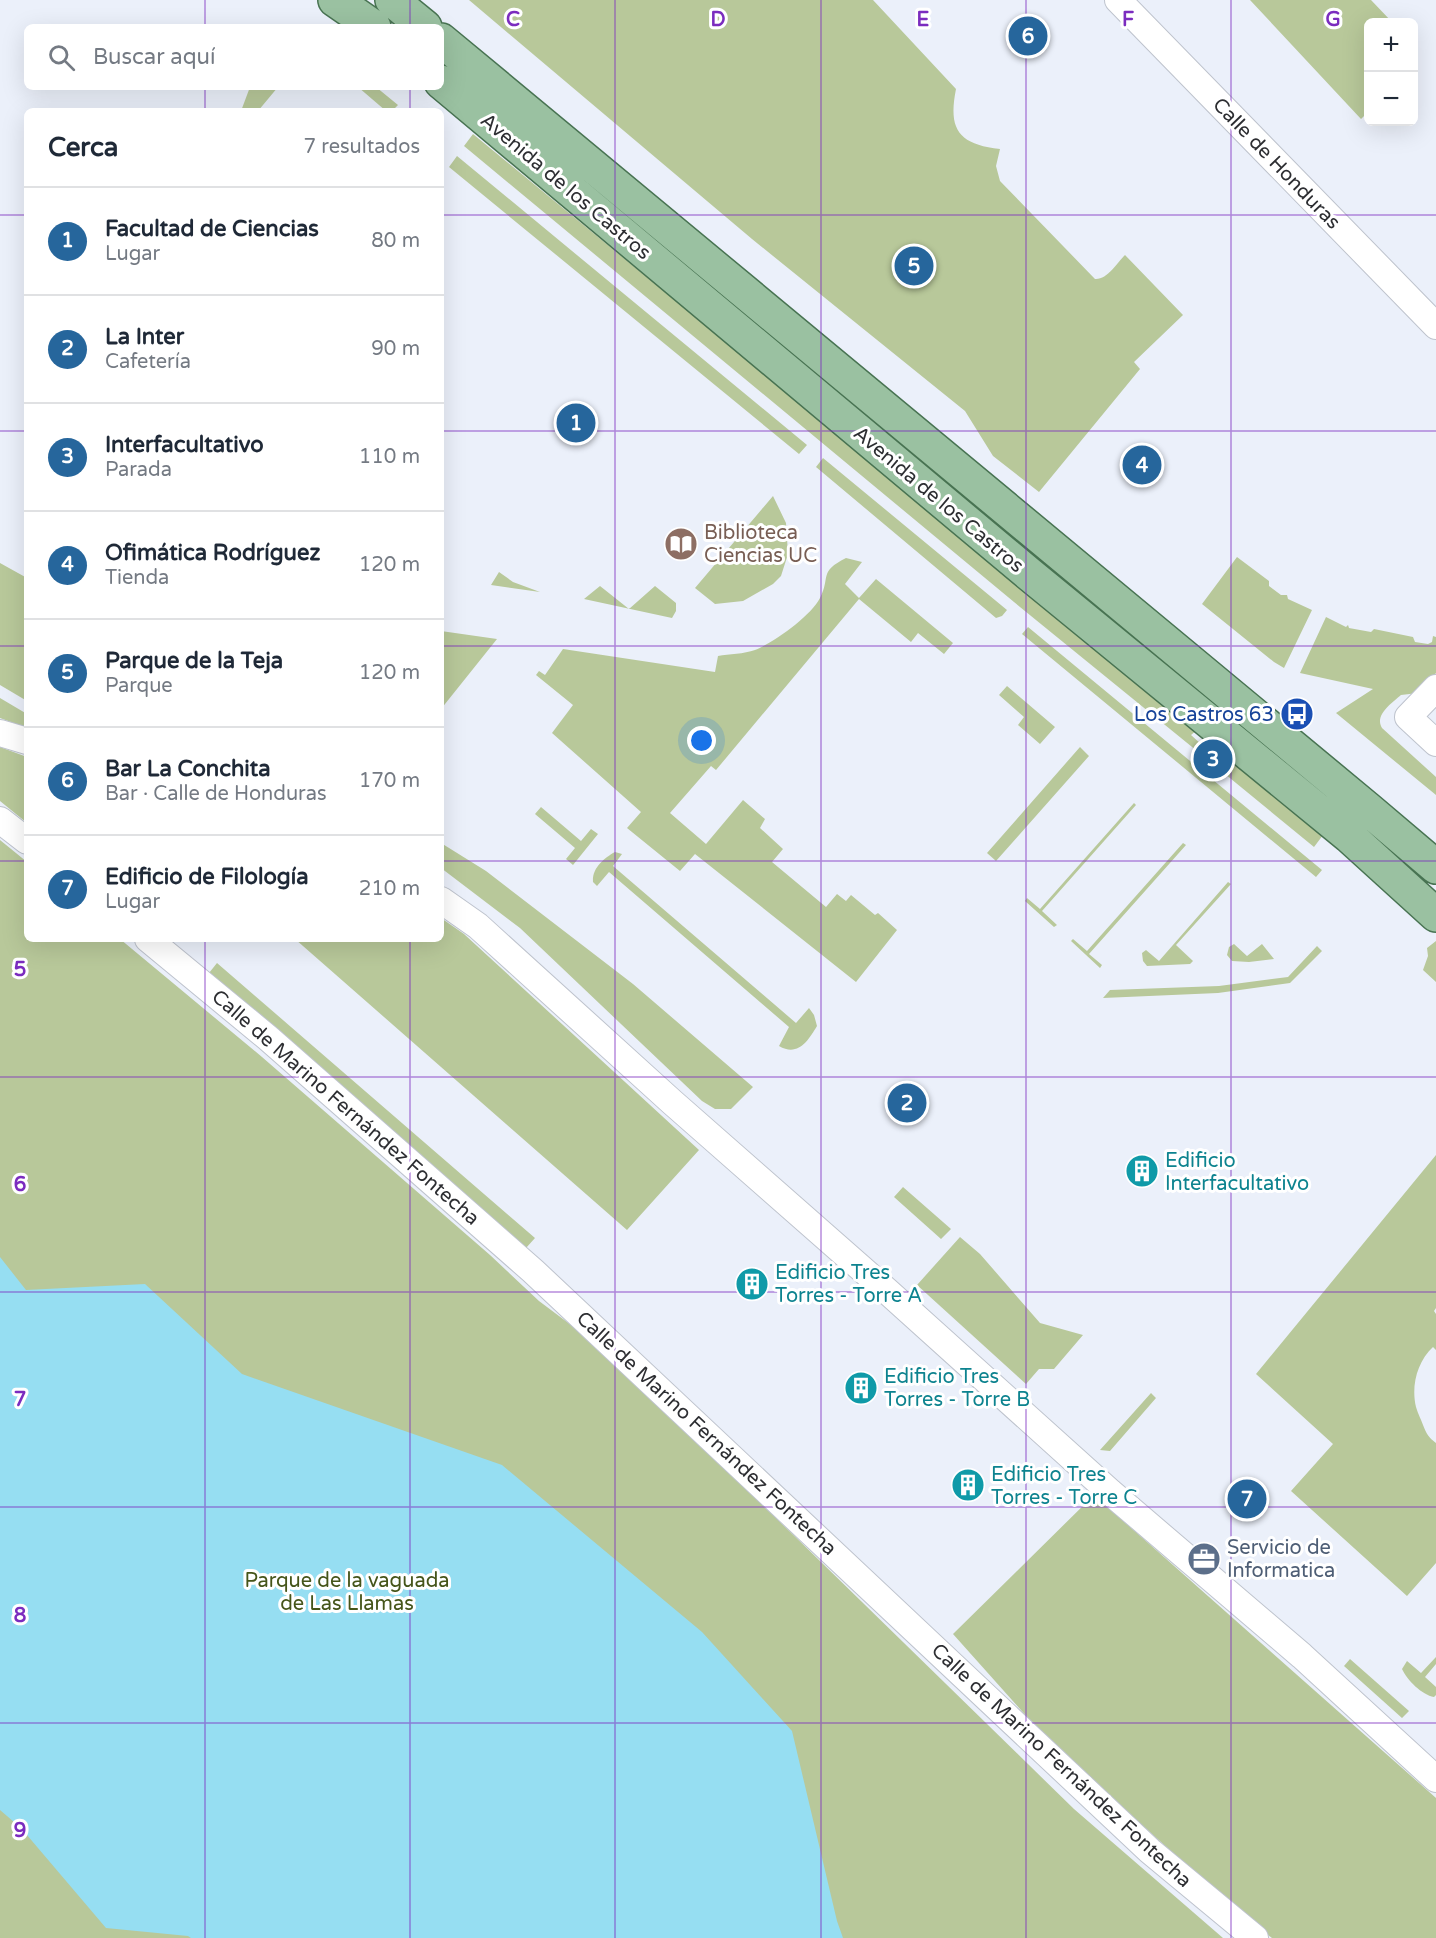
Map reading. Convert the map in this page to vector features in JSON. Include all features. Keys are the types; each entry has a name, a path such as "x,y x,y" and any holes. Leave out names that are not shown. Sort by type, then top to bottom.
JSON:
{"main road":[{"path":"334,0 370,24"},
{"path":"392,0 421,24"},
{"name":"Avenida de los Castros","path":"444,42 1436,867"},
{"name":"Avenida de los Castros","path":"444,85 1029,574 1348,836 1436,915"}],"street":[{"name":"Calle de Honduras","path":"1118,0 1436,326"},
{"path":"1436,688 1408,717 1436,743"},
{"path":"0,733 24,740"},
{"path":"0,820 24,840"},
{"path":"444,902 478,926 1110,1492 1302,1656 1436,1779"},
{"name":"Calle de Marino Fernández Fontecha","path":"152,942 268,1038 534,1271 1150,1851 1255,1938"}],"green space":[{"path":"469,0 873,0 956,89 954,115 959,132 974,143 1000,149 996,166 1000,181 1095,279 1108,274 1125,255 1183,315 1134,362 1140,369 1039,492 993,456 965,411 752,239"},
{"path":"1250,0 1371,0 1388,18 1364,18 1364,116 1361,119"},
{"path":"249,90 276,90 260,108 242,108"},
{"path":"362,90 380,90 398,105 395,108 382,108"},
{"path":"473,134 1197,730 1191,735 1202,745 1197,751 464,146"},
{"path":"457,156 807,445 799,454 449,167"},
{"path":"823,458 1007,610 1002,616 996,618 816,467"},
{"path":"773,496 786,523 788,554 781,576 773,584 743,601 715,604 695,588"},
{"path":"1237,557 1269,581 1269,586 1281,595 1287,595 1288,599 1312,610 1284,668 1202,604"},
{"path":"846,558 862,562 845,584 859,598 876,579 953,643 944,654 918,633 911,642 859,599 716,770 711,766 670,813 706,844 743,800 765,819 760,828 783,849 772,862 826,907 837,894 846,901 851,895 875,915 878,913 897,930 856,982 695,854 680,871 627,828 641,812 552,733 573,705 536,675 539,671 545,675 563,649 715,672 718,656 755,650 800,621 820,598 828,571"},
{"path":"0,563 24,576 24,699 0,685"},
{"path":"499,572 513,582 540,592 491,585"},
{"path":"600,586 629,609 584,599"},
{"path":"655,586 676,603 676,611 672,618 629,609"},
{"path":"1326,617 1346,627 1348,625 1349,628 1371,632 1374,629 1413,637 1415,642 1428,644 1432,642 1433,636 1436,637 1436,673 1418,693 1401,695 1393,702 1382,714 1380,723 1382,728 1436,777 1436,795 1336,713 1373,689 1300,673"},
{"path":"1028,627 1322,870 1316,877 1022,634"},
{"path":"444,631 497,639 444,705"},
{"path":"1007,686 1055,727 1040,744 1018,725 1024,717 999,695"},
{"path":"0,698 24,712 24,727 0,718"},
{"path":"0,747 24,756 24,821 0,801"},
{"path":"1080,747 1089,756 996,861 987,853"},
{"path":"1235,762 1323,835 1314,847 1225,774"},
{"path":"1134,803 1136,805 1042,911 1057,925 1054,927 1025,901 1027,898 1040,909"},
{"path":"541,807 581,841 591,829 598,834 573,865 566,859 575,848 535,814"},
{"name":"Parque de la vaguada de Las Llamas","path":"0,840 24,860 24,942 124,942 262,1057 490,1255 539,1301 571,1325 736,1479 1074,1809 1223,1938 0,1938"},
{"path":"1183,843 1186,845 1089,954 1102,965 1100,968 1071,941 1073,939 1087,951"},
{"path":"444,845 486,871 633,984 753,1087 731,1109 715,1109 702,1101 520,928 444,870"},
{"path":"615,852 622,854 613,866 796,1023 809,1008 817,1026 802,1046 792,1050 779,1046 789,1027 609,872 597,886 593,882 594,872 603,860"},
{"path":"1228,882 1231,884 1176,945 1193,961 1190,964 1147,966 1143,961 1142,953 1146,950 1159,961"},
{"path":"444,920 464,934 699,1150 627,1230 298,942 444,942"},
{"path":"1436,941 1436,982 1423,970 1428,956 1427,948"},
{"path":"1234,944 1247,956 1262,944 1274,959 1249,962 1232,961 1227,955 1229,947"},
{"path":"1317,946 1322,951 1290,983 1218,993 1103,998 1110,990 1219,986 1288,977"},
{"path":"217,963 535,1238 526,1248 209,973"},
{"path":"1436,1155 1436,1308 1434,1311 1436,1314 1436,1350 1433,1347 1427,1353 1419,1367 1414,1391 1416,1407 1424,1428 1436,1443 1436,1563 1407,1596 1291,1491 1333,1444 1256,1374"},
{"path":"903,1187 951,1229 941,1239 894,1197"},
{"path":"960,1237 980,1254 1040,1323 1083,1335 1054,1369 1039,1369 1026,1384 917,1285"},
{"path":"1151,1393 1156,1398 1110,1451 1100,1450"},
{"path":"1094,1495 1436,1798 1436,1938 1272,1938 1248,1920 1038,1729 953,1634"},
{"path":"1436,1657 1436,1664 1425,1677 1436,1687 1434,1697 1415,1686 1402,1669 1407,1661 1421,1673"},
{"path":"1350,1659 1409,1711 1402,1718 1344,1666"}],"water":[{"path":"0,1257 26,1290 145,1284 242,1374 502,1465 702,1632 792,1731 843,1938 191,1938 106,1928 21,1828 0,1810"}],"place":[{"name":"Bar La Conchita","path":"1028,36"},
{"name":"Parque de la Teja","path":"914,266"},
{"name":"Facultad de Ciencias","path":"576,423"},
{"name":"Ofimática Rodríguez","path":"1142,465"},
{"name":"Biblioteca Ciencias UC","path":"681,544"},
{"name":"Los Castros 63","path":"1297,714"},
{"name":"Interfacultativo","path":"1213,759"},
{"name":"La Inter","path":"907,1103"},
{"name":"Edificio Interfacultativo","path":"1142,1171"},
{"name":"Edificio Tres Torres - Torre A","path":"752,1284"},
{"name":"Edificio Tres Torres - Torre B","path":"861,1388"},
{"name":"Edificio Tres Torres - Torre C","path":"968,1485"},
{"name":"Edificio de Filología","path":"1247,1499"},
{"name":"Servicio de Informatica","path":"1204,1559"}]}
